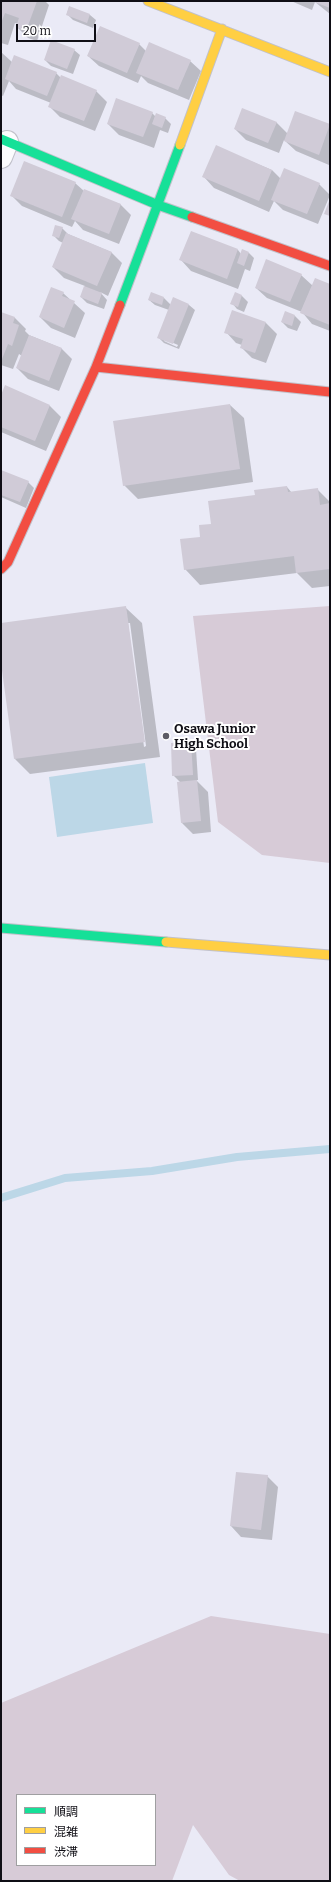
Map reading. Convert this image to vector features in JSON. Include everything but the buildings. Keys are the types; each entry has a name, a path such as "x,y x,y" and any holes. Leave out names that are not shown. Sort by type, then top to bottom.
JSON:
{"street":[{"path":"148,1 330,72"},
{"path":"1,570 8,562 96,367 158,205 222,29"},
{"path":"3,146 158,205 330,266"},
{"path":"96,367 330,392"},
{"path":"1,928 330,955"}],"shaded area":[{"path":"330,606 330,863 262,855 218,822 193,616"},
{"path":"211,1616 330,1634 330,1881 240,1881 229,1875 193,1825 172,1881 1,1881 1,1703"}],"water":[{"path":"145,763 153,823 57,837 49,777"}],"waterway":[{"path":"1,1198 65,1178 152,1171 237,1157 330,1149"}],"traffic: fast":[{"path":"1,139 158,205 192,217"},
{"path":"120,305 180,145"},
{"path":"1,928 166,942"}],"traffic: slow":[{"path":"148,1 330,72"},
{"path":"180,145 222,29"},
{"path":"166,942 330,955"}],"traffic: jam":[{"path":"192,217 330,266"},
{"path":"1,569 8,562 96,367 120,305"},
{"path":"96,367 330,392"}],"place":[{"name":"Osawa Junior High School","path":"166,736"}]}
